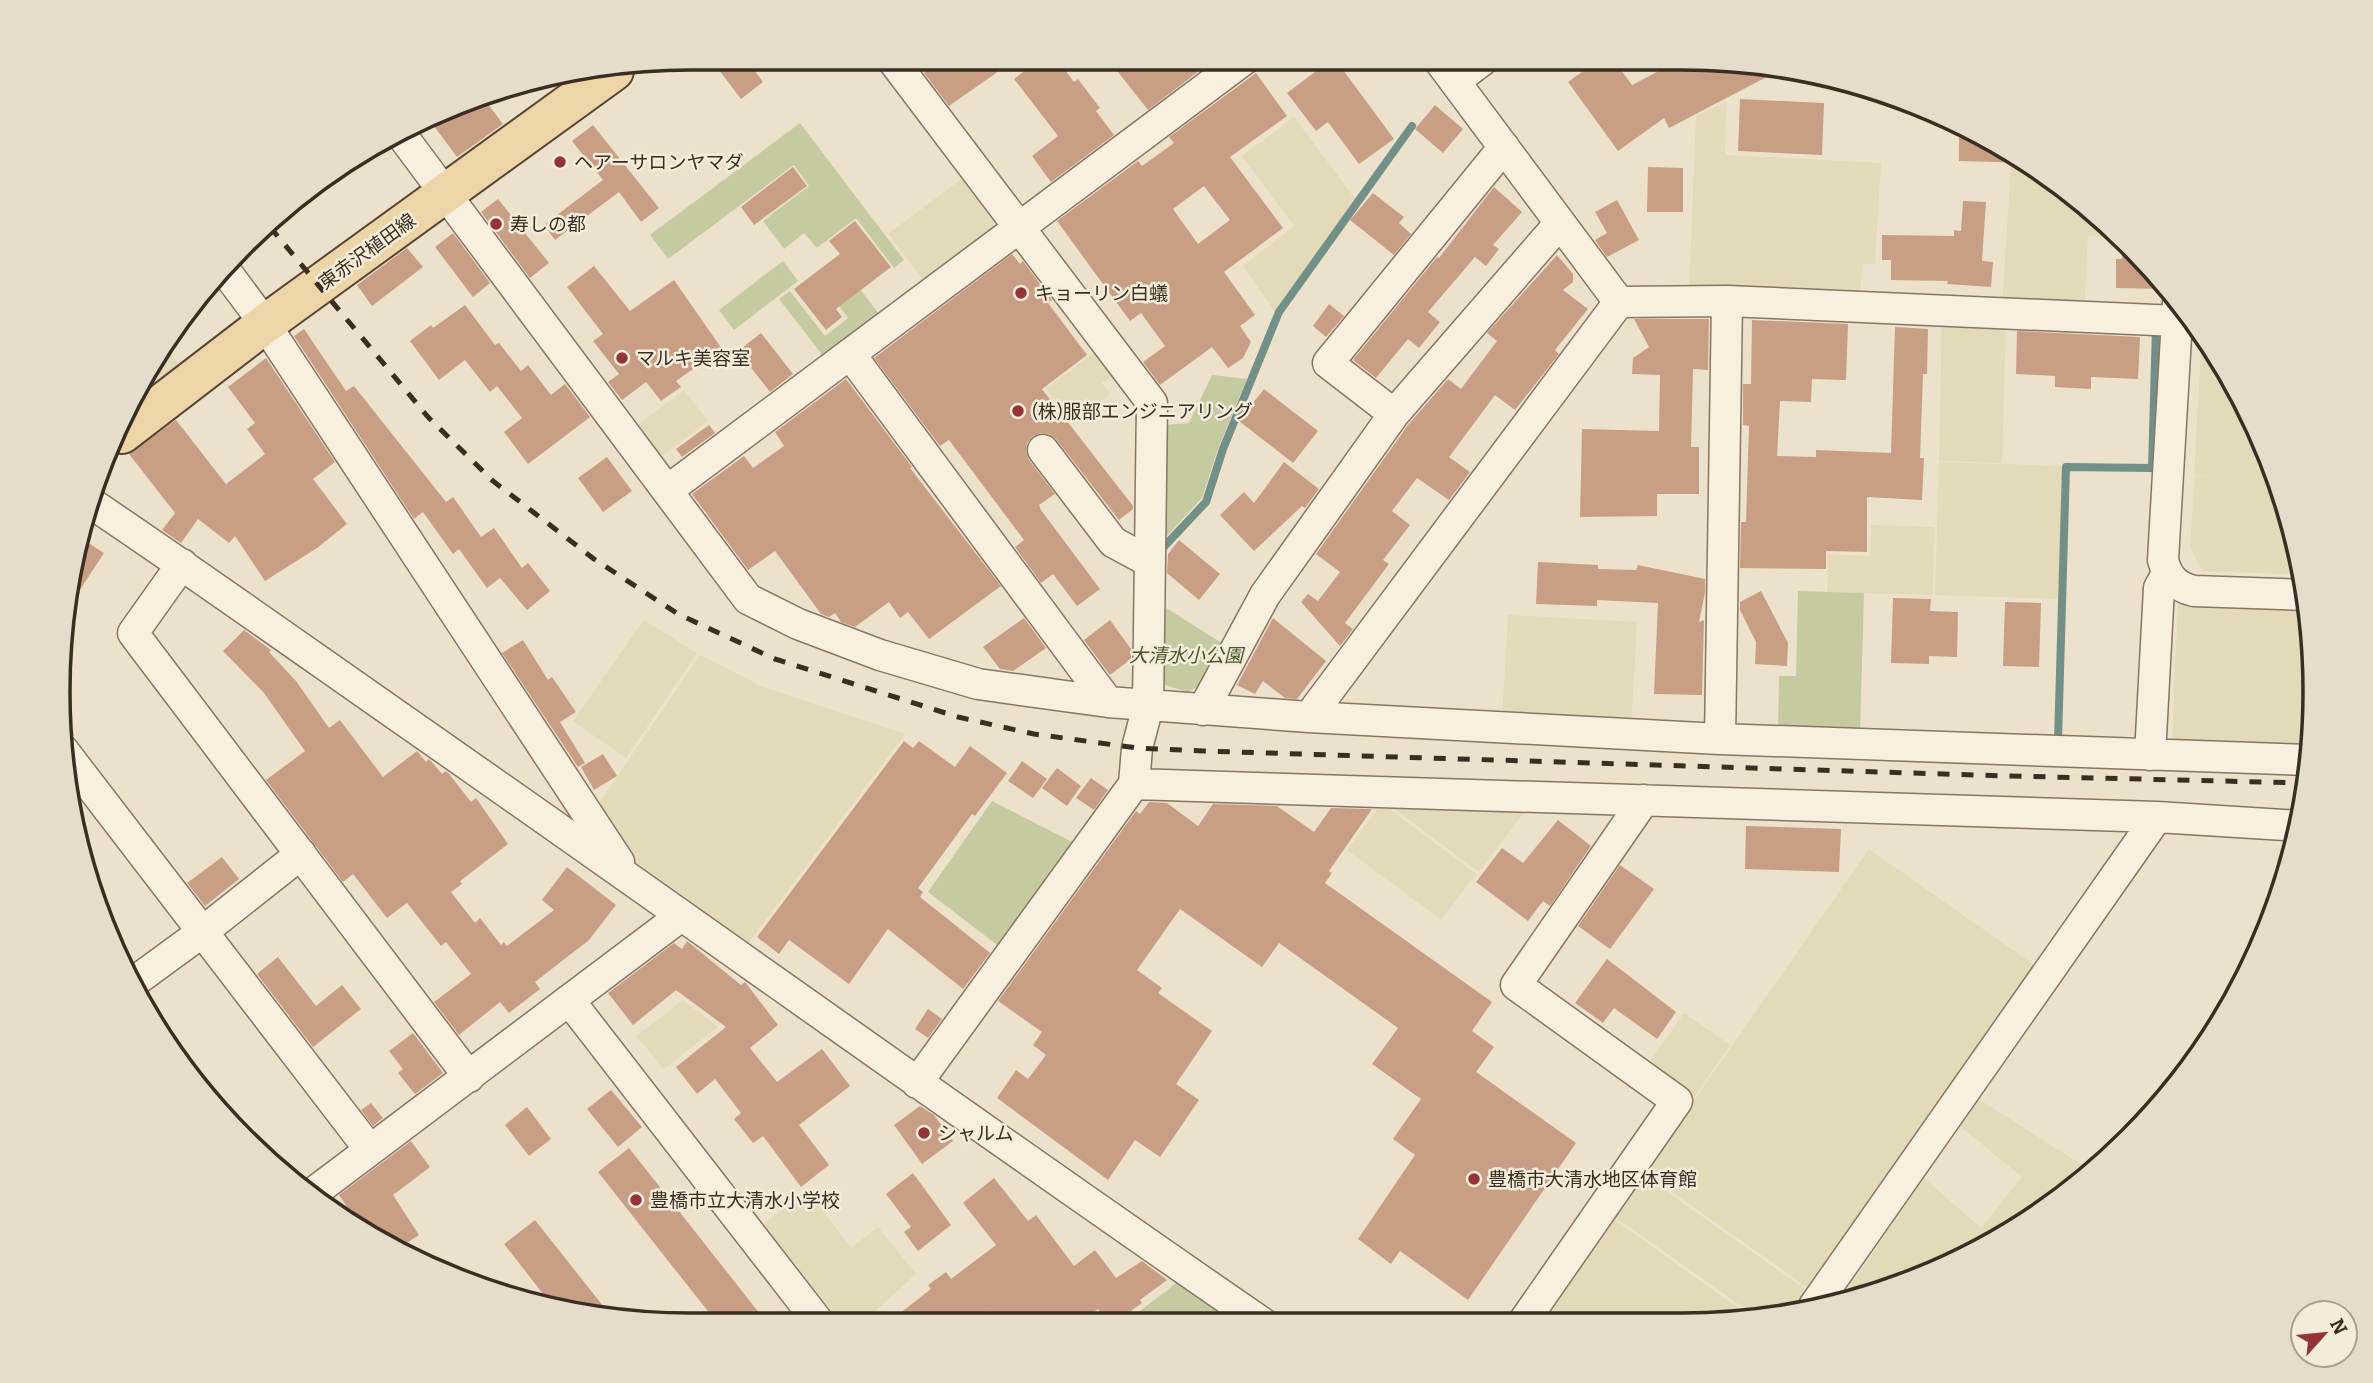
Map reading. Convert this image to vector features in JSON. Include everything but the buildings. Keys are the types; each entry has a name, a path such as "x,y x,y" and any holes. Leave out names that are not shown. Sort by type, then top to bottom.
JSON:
{"main road":[{"name":"東赤沢植田線","path":"129,428 265,324 608,75"}],"street":[{"path":"900,70 1152,403 1148,706 1137,748 1134,784 917,1083"},
{"path":"668,490 1230,70"},
{"path":"1447,70 1619,302"},
{"path":"405,140 748,599 798,624 880,655 978,684 1148,706 1720,738 2299,760"},
{"path":"1394,414 1328,363 1504,147"},
{"path":"1203,710 1265,595 1394,414 1560,223"},
{"path":"229,276 265,324 629,877"},
{"path":"1619,302 1727,301 2176,315"},
{"path":"1720,738 1727,301"},
{"path":"1309,717 1619,302"},
{"path":"2182,323 2163,560 2166,574 2183,589 2194,591 2295,595"},
{"path":"850,354 1108,702"},
{"path":"1042,450 1113,542 1150,562"},
{"path":"98,508 182,564 629,877 917,1083 1216,1283 1251,1313"},
{"path":"182,564 133,633 469,1077"},
{"path":"2150,755 2159,588 2166,574"},
{"path":"74,765 370,1150"},
{"path":"1134,784 2157,817 2288,825"},
{"path":"1530,1313 1678,1101 1547,1013 1516,985 1644,800"},
{"path":"1820,1297 2157,817"},
{"path":"140,978 300,854"},
{"path":"319,1189 681,916"},
{"path":"569,1000 811,1313"}],"shaded area":[{"path":"1726,102 1725,155 1881,163 1875,264 1862,264 1860,299 1689,295 1696,117"},
{"path":"1294,117 1356,200 1275,312 1243,266 1294,226 1242,156"},
{"path":"2013,166 2060,198 2105,237 2088,236 2084,311 2002,308"},
{"path":"972,171 1010,222 927,285 888,234"},
{"path":"1942,317 2006,319 2002,463 1939,461"},
{"path":"1103,346 1121,369 1102,383 1110,394 1072,422 1046,389"},
{"path":"2201,351 2220,381 2256,454 2282,531 2292,575 2202,571 2190,547 2195,476 2222,477 2194,475"},
{"path":"171,353 179,365 151,385"},
{"path":"684,390 708,421 654,462 630,431"},
{"path":"1939,462 2064,466 2060,599 1935,595"},
{"path":"1871,525 1934,527 1933,595 1827,592 1828,554 1870,556"},
{"path":"2178,602 2297,606 2303,692 2300,748 2172,743"},
{"path":"1508,615 1637,622 1631,728 1502,721"},
{"path":"644,620 697,653 626,758 573,721"},
{"path":"700,655 763,687 905,734 746,946 638,872 595,809"},
{"path":"1385,802 1529,806 1479,872"},
{"path":"1382,803 1476,874 1441,920 1347,850"},
{"path":"1869,849 2037,967 1812,1291 1644,1172"},
{"path":"683,1000 718,1027 664,1069 636,1036"},
{"path":"1684,1013 1730,1045 1694,1098 1647,1065"},
{"path":"1974,1096 2083,1166 2060,1185 1992,1230 1919,1266 1847,1290 1924,1178 1981,1228 2022,1177 1956,1123"},
{"path":"1642,1174 1809,1292 1803,1301 1746,1310 1612,1215"},
{"path":"808,1191 851,1248 878,1227 916,1274 873,1313 833,1313 763,1224"},
{"path":"1611,1217 1741,1310 1682,1313 1549,1313"}],"green space":[{"path":"800,123 904,260 894,268 856,218 817,248 804,233 784,249 763,221 809,186 794,165 668,259 650,235"},
{"path":"783,261 798,281 734,330 719,310"},
{"path":"842,266 883,319 827,361 779,299 790,291 825,336 848,318 821,282"},
{"path":"1212,375 1247,379 1218,449 1202,498 1163,540 1164,425 1189,423"},
{"path":"1798,591 1864,593 1860,734 1778,732 1779,676 1796,676"},
{"name":"大清水小公園","path":"1166,608 1225,645 1199,686 1188,692 1165,685 1157,672 1157,626 1165,620"},
{"path":"992,801 1080,846 1005,951 928,892"},
{"path":"1179,1281 1224,1313 1137,1313"}],"waterway":[{"path":"1159,552 1206,502 1223,449 1279,312 1412,126"},
{"path":"2058,741 2066,467 2152,468 2156,326"}],"railway":[{"path":"274,232 428,417 493,481 594,559 678,614 775,659 958,717 1034,734 1137,748 2296,783"}],"place":[{"name":"ヘアーサロンヤマダ","path":"560,162"},
{"name":"寿しの都","path":"496,224"},
{"name":"キョーリン白蟻","path":"1021,293"},
{"name":"マルキ美容室","path":"622,358"},
{"name":"(株)服部エンジニアリング","path":"1018,411"},
{"name":"シャルム","path":"924,1133"},
{"name":"豊橋市大清水地区体育館","path":"1474,1179"},
{"name":"豊橋市立大清水小学校","path":"636,1200"}]}
